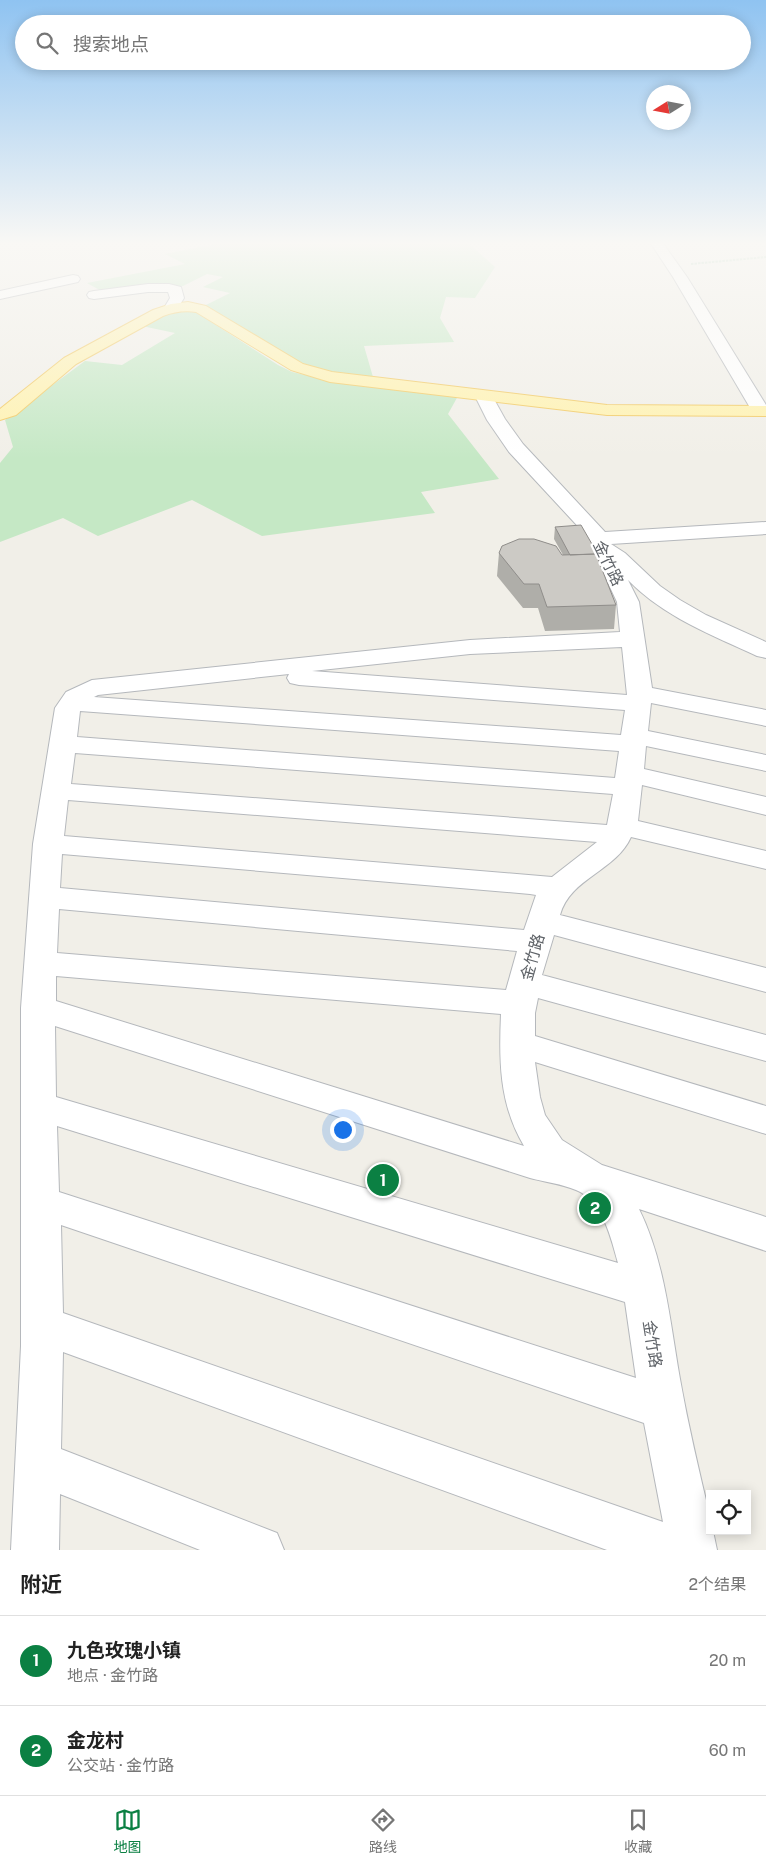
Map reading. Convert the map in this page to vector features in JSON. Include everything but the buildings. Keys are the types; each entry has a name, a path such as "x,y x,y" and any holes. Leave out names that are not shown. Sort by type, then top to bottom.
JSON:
{"main road":[{"path":"0,416 10,411 70,361 154,314"},
{"path":"210,314 297,367 321,375 607,410 763,411"}],"street":[{"path":"703,314 763,411"},
{"name":"金竹路","path":"484,396 496,420 516,448 594,532 628,602 639,698 629,781 619,831 605,852 568,878 549,899 522,993 517,1062 522,1097 527,1115 536,1134 549,1151 590,1177 608,1193 621,1212 630,1233 643,1289 663,1408 693,1550"},
{"path":"599,541 766,528"},
{"path":"599,541 623,561 648,587 681,611 766,651"},
{"path":"35,1550 42,1325 38,1008 48,844 54,791 70,702 92,688 470,647 633,639"},
{"path":"248,671 301,679 639,698 766,718"},
{"path":"70,702 634,740 766,764"},
{"path":"62,744 629,781 766,806"},
{"path":"54,791 619,831 766,860"},
{"path":"48,844 530,884 558,888"},
{"path":"44,897 539,932 766,980"},
{"path":"40,963 522,993 766,1048"},
{"path":"38,1008 530,1163 590,1177 766,1234"},
{"path":"517,1044 766,1120"},
{"path":"38,1106 643,1289"},
{"path":"40,1202 663,1408"},
{"path":"42,1325 673,1550"},
{"path":"39,1463 260,1550"}],"green space":[{"path":"166,314 199,314 292,372 319,378 458,396 448,414 499,479 421,492 435,513 262,536 192,500 98,536 63,518 0,542 0,463 13,447 5,420 85,361 122,365 175,333 142,326"},
{"path":"215,314 441,314 440,318 454,342 364,346 373,377 318,370 285,355"}],"place":[{"name":"九色玫瑰小镇","path":"383,1180"},
{"name":"金龙村","path":"595,1208"}]}
